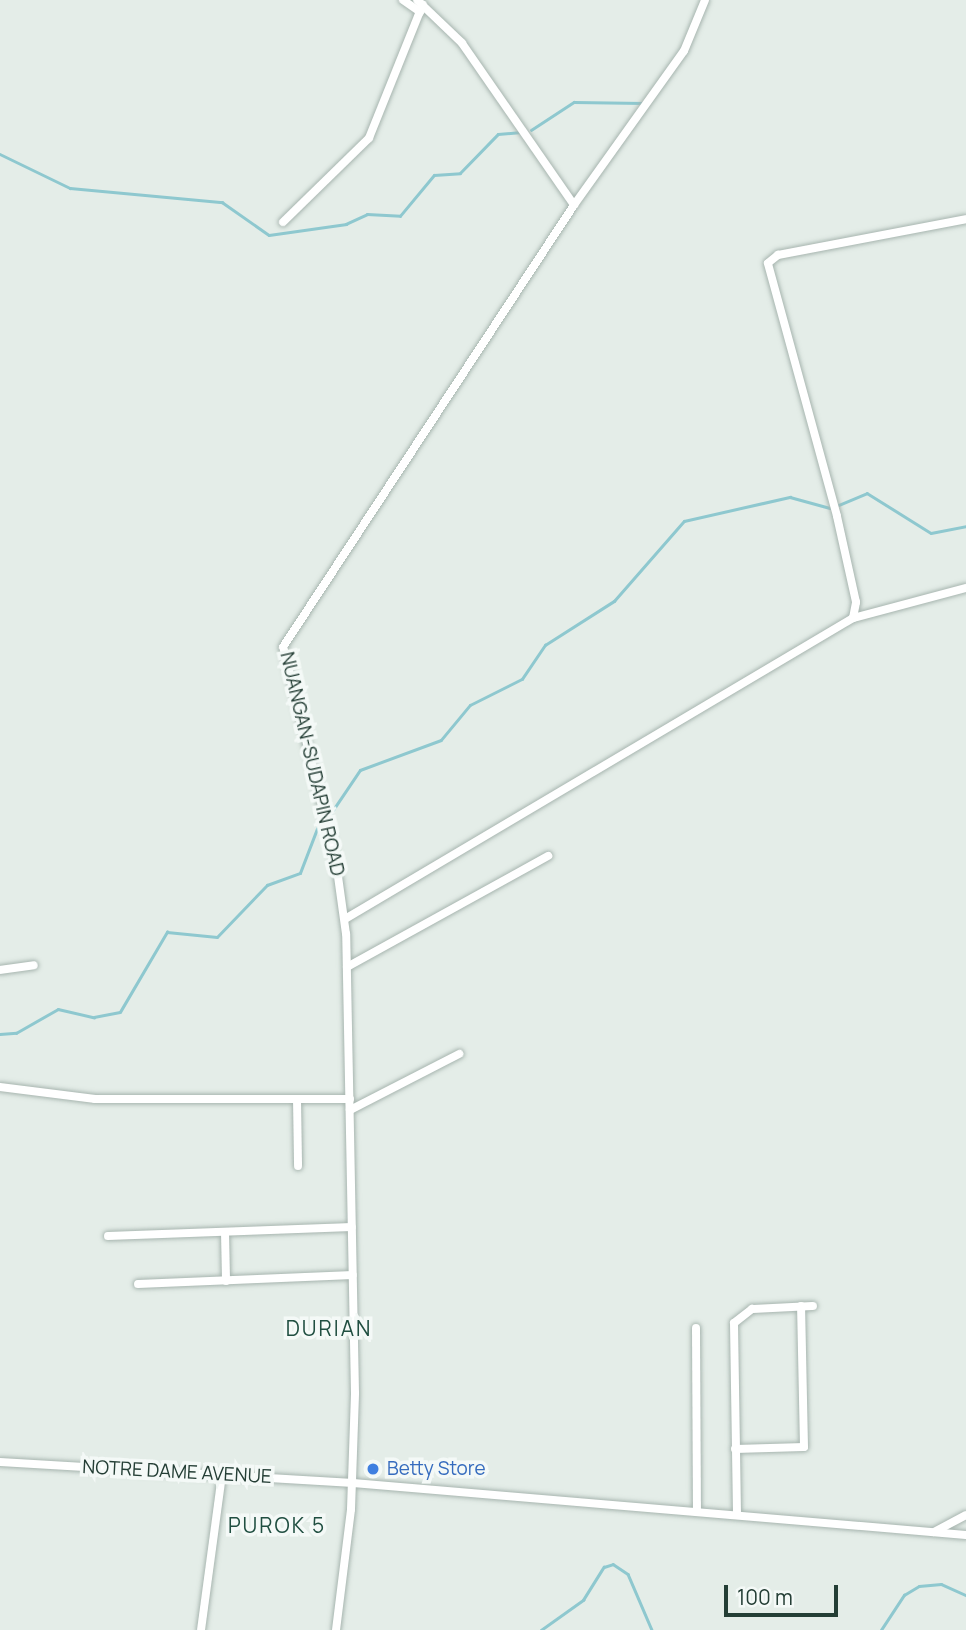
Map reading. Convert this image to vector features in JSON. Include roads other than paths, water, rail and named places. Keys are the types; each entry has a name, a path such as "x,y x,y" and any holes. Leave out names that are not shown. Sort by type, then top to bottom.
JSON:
{"street":[{"path":"403,0 420,5 462,43 574,205"},
{"name":"NUANGAN-SUDAPIN ROAD","path":"336,1630 353,1483 353,1275 345,919 286,667 285,637 538,268 574,205 684,51 705,0"},
{"path":"283,222 369,138 420,5"},
{"path":"853,618 856,602 837,516 768,262 778,255 966,219"},
{"path":"345,919 853,618 966,588"},
{"path":"347,967 548,856"},
{"path":"0,970 34,965"},
{"path":"350,1110 459,1054"},
{"path":"0,1087 95,1099 350,1099"},
{"path":"297,1100 298,1166"},
{"path":"108,1236 352,1227"},
{"path":"225,1232 226,1281"},
{"path":"138,1284 353,1275"},
{"path":"735,1449 804,1447 802,1306"},
{"path":"737,1514 734,1323 752,1309 813,1306"},
{"path":"696,1328 697,1511"},
{"name":"NOTRE DAME AVENUE","path":"0,1462 353,1483 966,1535"},
{"path":"201,1630 222,1475"},
{"path":"934,1532 966,1515"}],"waterway":[{"path":"531,130 574,102 643,103"},
{"path":"0,154 70,188 222,202 269,235 346,224 367,214 400,216 434,175 460,173 498,134 521,132"},
{"path":"839,505 867,493 931,533 966,526"},
{"path":"329,816 360,770 441,740 470,705 522,679 545,645 614,601 684,521 790,497 830,508"},
{"path":"0,1034 16,1033 58,1009 94,1017 120,1012 167,932 217,937 267,885 300,873 320,821"},
{"path":"541,1630 583,1600 604,1567 613,1564 628,1574 652,1630"},
{"path":"881,1630 904,1595 919,1586 941,1584 966,1595"}],"place":[{"name":"Betty Store","path":"373,1469"}],"district":[{"name":"DURIAN","path":"329,1328"},
{"name":"PUROK 5","path":"277,1525"}]}
